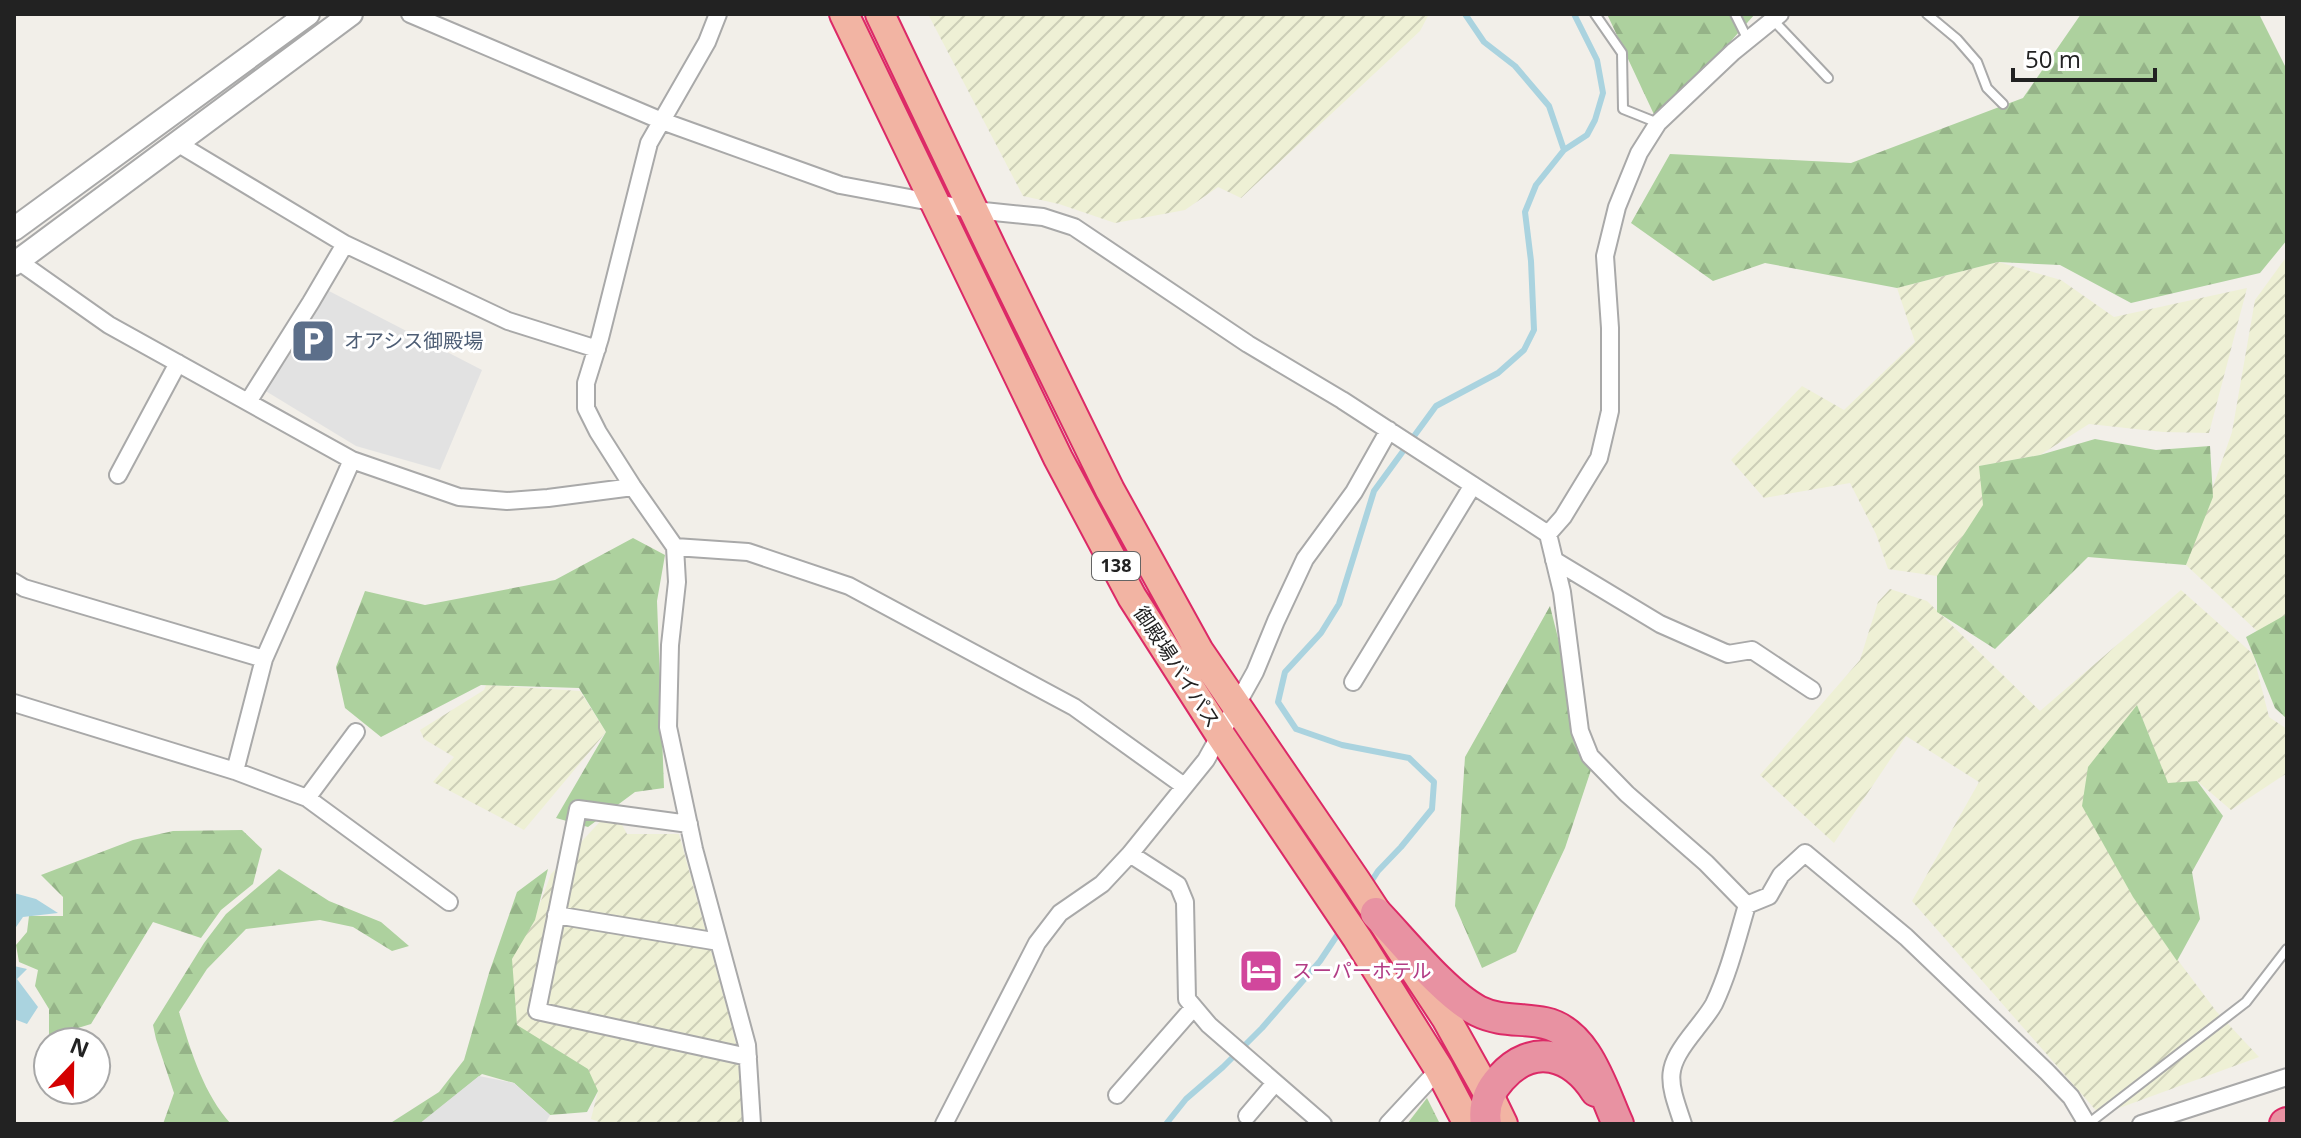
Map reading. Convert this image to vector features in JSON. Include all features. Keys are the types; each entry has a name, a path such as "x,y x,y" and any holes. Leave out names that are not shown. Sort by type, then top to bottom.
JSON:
{"highway":[{"name":"御殿場バイパス","path":"844,14 1058,458 1132,597 1357,938 1439,1069 1468,1124"},
{"name":"御殿場バイパス","path":"880,14 1110,490 1208,666 1446,1018 1488,1109 1503,1124"},
{"path":"1376,913 1468,1005 1505,1021 1545,1023 1569,1033 1584,1051 1618,1124"},
{"path":"1488,1109 1504,1074 1522,1060 1535,1056 1557,1058 1585,1076 1618,1124"}],"street":[{"path":"14,229 308,14"},
{"path":"351,14 15,261 109,325 352,460 459,497 507,501 633,487"},
{"path":"410,14 662,121 840,185 974,210 1043,217 1074,227 1248,344 1389,430 1548,534 1562,592 1580,731 1590,756 1747,905"},
{"path":"718,14 707,42 649,143 586,383 586,408 633,487 675,547 677,582 670,645 668,727 689,824 747,1045 752,1124"},
{"path":"1548,534 1563,517 1599,458 1610,411 1610,328 1605,256 1617,207 1639,153 1658,123 1777,17"},
{"path":"177,143 345,244 508,321 597,349"},
{"path":"248,402 345,244"},
{"path":"118,475 178,363"},
{"path":"944,1124 1037,943 1060,913 1102,884 1130,854 1206,760 1255,672 1305,559 1354,492 1389,430"},
{"path":"235,771 264,659 352,460"},
{"path":"1353,682 1473,485"},
{"path":"675,547 748,552 849,586 1074,707 1184,786"},
{"path":"1554,560 1660,624 1728,654 1752,650 1812,690"},
{"path":"14,582 24,588 264,659"},
{"path":"14,703 235,771 307,798 449,902"},
{"path":"307,798 356,732"},
{"path":"689,824 578,809 537,1011 748,1057"},
{"path":"1747,905 1769,896 1781,875 1805,853 1906,937 2047,1072 2071,1097 2088,1124"},
{"path":"1130,854 1178,885 1185,902 1187,999 1209,1025 1323,1124"},
{"path":"1683,1124 1671,1090 1671,1069 1677,1053 1712,1007 1731,964 1747,905"},
{"path":"556,915 719,942"},
{"path":"1117,1095 1194,1007"},
{"path":"1388,1124 1439,1069"},
{"path":"2141,1124 2287,1077"},
{"path":"1247,1116 1275,1083"}],"lane":[{"path":"1595,14 1622,53 1623,109 1658,123"},
{"path":"1735,14 1748,40"},
{"path":"1927,14 1957,39 1977,62 1987,88 2003,104"},
{"path":"1777,17 1828,78"},
{"path":"2088,1124 2246,1002 2287,949"}],"green space":[{"path":"928,14 1429,14 1420,31 1241,198 1218,187 1185,210 1115,223 1059,204 1023,196"},
{"path":"1607,14 1755,14 1658,123"},
{"path":"2081,14 2259,14 2287,70 2287,240 2260,273 2131,303 2060,265 1998,262 1897,288 1765,263 1713,281 1631,223 1670,154 1851,163 2023,98"},
{"path":"2287,256 2287,617 2257,631 2186,565 2232,432 2255,300"},
{"path":"1998,262 2061,280 2114,317 2247,288 2209,433 2163,432 2089,424 2040,455 1980,466 1984,505 1937,576 1888,569 1876,534 1850,483 1764,498 1731,460 1802,386 1844,410 1915,342 1897,288"},
{"path":"2095,439 2156,450 2210,446 2213,497 2186,565 2088,557 1995,649 1937,612 1937,576 1983,505 1979,466 2040,455"},
{"path":"633,538 665,555 657,601 664,788 635,792 588,827 556,818 606,732 579,688 481,685 381,737 345,708 336,667 365,591 425,605 555,580"},
{"path":"1890,589 1927,601 2040,711 2181,590 2253,654 2269,717 2287,729 2287,773 2231,810 2197,781 2168,784 2137,705 2165,943 2216,1011 2259,1057 2100,1115 1912,901 1979,782 1906,736 1834,843 1760,775 1860,660 1878,602"},
{"path":"1550,606 1591,770 1565,848 1516,952 1482,968 1455,906 1465,757"},
{"path":"2287,614 2287,719 2275,708 2246,637"},
{"path":"486,685 580,691 606,732 524,830 433,782 454,757 424,739 420,730 484,690"},
{"path":"2137,705 2168,783 2197,781 2223,816 2192,872 2200,919 2177,961 2133,897 2082,806 2088,767"},
{"path":"613,808 627,834 679,834 751,1105 746,1124 604,1124 591,1119 598,1091 517,1025 508,960 532,925 551,874"},
{"path":"242,830 262,849 253,884 221,910 201,938 153,922 91,1024 49,1026 49,1009 35,986 38,970 19,962 16,945 27,932 29,916 63,916 63,897 41,875 133,840 173,831"},
{"path":"279,869 329,901 381,922 409,946 392,951 353,927 320,920 246,929 207,969 179,1012 205,1085 231,1124 163,1124 174,1093 153,1025 204,943 226,914"},
{"path":"548,869 535,920 512,959 517,1025 588,1069 598,1091 587,1112 550,1115 514,1083 482,1074 420,1124 389,1124 439,1092 464,1060 517,892"},
{"path":"1427,1098 1440,1124 1407,1124"}],"shaded area":[{"path":"327,290 482,370 440,470 356,446 264,390"},
{"path":"479,1076 514,1083 550,1115 545,1124 419,1124"}],"water":[{"path":"14,893 36,899 58,913 23,917 14,930"},
{"path":"14,966 27,969 17,979 38,1007 27,1024 14,1019"}],"waterway":[{"path":"1465,14 1484,42 1515,66 1549,106 1564,150"},
{"path":"1369,885 1432,809 1434,782 1409,758 1342,745 1296,729 1278,702 1285,672 1321,633 1339,604 1374,491 1436,406 1498,373 1524,350 1534,330 1525,212 1536,185 1564,150 1587,135 1603,93 1597,60 1574,14"},
{"path":"1166,1124 1186,1099 1262,1028 1320,961 1342,928"}],"place":[{"name":"オアシス御殿場","path":"313,341"},
{"name":"スーパーホテル","path":"1261,971"}]}
